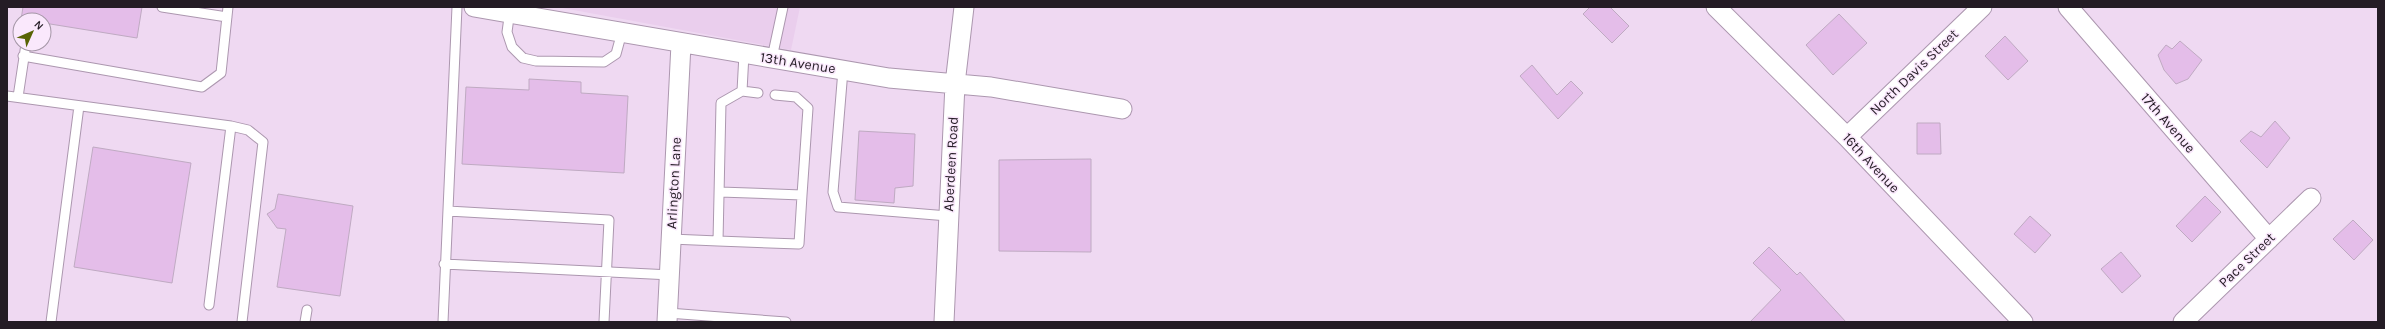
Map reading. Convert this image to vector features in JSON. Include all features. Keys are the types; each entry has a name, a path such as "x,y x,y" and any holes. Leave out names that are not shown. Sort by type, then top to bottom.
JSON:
{"street":[{"name":"13th Avenue","path":"474,7 510,10 681,44 889,78 991,87 1122,109"},
{"name":"Aberdeen Road","path":"944,322 955,84 964,7"},
{"name":"16th Avenue","path":"1716,7 1847,137 2023,322"},
{"name":"North Davis Street","path":"1847,137 1982,7"},
{"name":"17th Avenue","path":"2068,7 2269,239"},
{"name":"Arlington Lane","path":"667,317 671,275 671,239 681,44"},
{"name":"Pace Street","path":"2183,322 2311,198"}],"lane":[{"path":"162,7 227,17"},
{"path":"23,56 202,87 221,73 228,7"},
{"path":"443,322 444,264 448,211 457,7"},
{"path":"772,58 783,7"},
{"path":"510,10 507,32 512,46 523,58 536,61 604,62 616,54 622,32"},
{"path":"18,97 24,52"},
{"path":"742,91 744,54"},
{"path":"843,70 832,192 838,207 948,216"},
{"path":"718,241 721,103 742,91 758,93"},
{"path":"671,239 799,244 808,108 796,97 775,95"},
{"path":"7,96 231,126 248,130 263,142 242,322"},
{"path":"51,322 78,106"},
{"path":"209,304 231,126"},
{"path":"720,192 802,195"},
{"path":"448,211 609,220 604,322"},
{"path":"444,264 671,275"},
{"path":"305,322 307,310"},
{"path":"667,317 786,322"}],"shaded area":[{"path":"557,7 800,7 791,50"}],"building":[{"path":"23,7 142,7 137,38 52,24 52,12 22,12"},
{"path":"1590,7 1610,7 1629,26 1612,43 1583,14"},
{"path":"1839,14 1867,43 1833,75 1806,45"},
{"path":"2005,36 2028,61 2008,80 1985,56"},
{"path":"2180,41 2202,60 2188,79 2176,84 2164,70 2158,55 2166,45 2172,49"},
{"path":"1532,65 1557,95 1571,81 1583,93 1558,119 1520,76"},
{"path":"529,79 581,82 581,93 628,96 624,173 462,164 466,87 529,90"},
{"path":"2275,121 2290,138 2267,168 2240,141 2251,131 2261,137"},
{"path":"1917,123 1940,123 1941,154 1917,154"},
{"path":"859,131 915,134 913,186 895,188 894,203 855,200"},
{"path":"93,147 191,163 172,283 74,267"},
{"path":"1091,159 1091,252 999,251 999,160"},
{"path":"278,194 353,206 340,296 277,287 286,229 277,228 267,214 275,209"},
{"path":"2205,196 2221,212 2192,242 2176,226"},
{"path":"2030,216 2051,235 2035,253 2014,234"},
{"path":"2353,220 2373,240 2354,260 2333,239"},
{"path":"1769,247 1797,275 1800,272 1846,322 1750,322 1781,290 1753,263"},
{"path":"2121,252 2141,276 2122,293 2101,269"}]}
